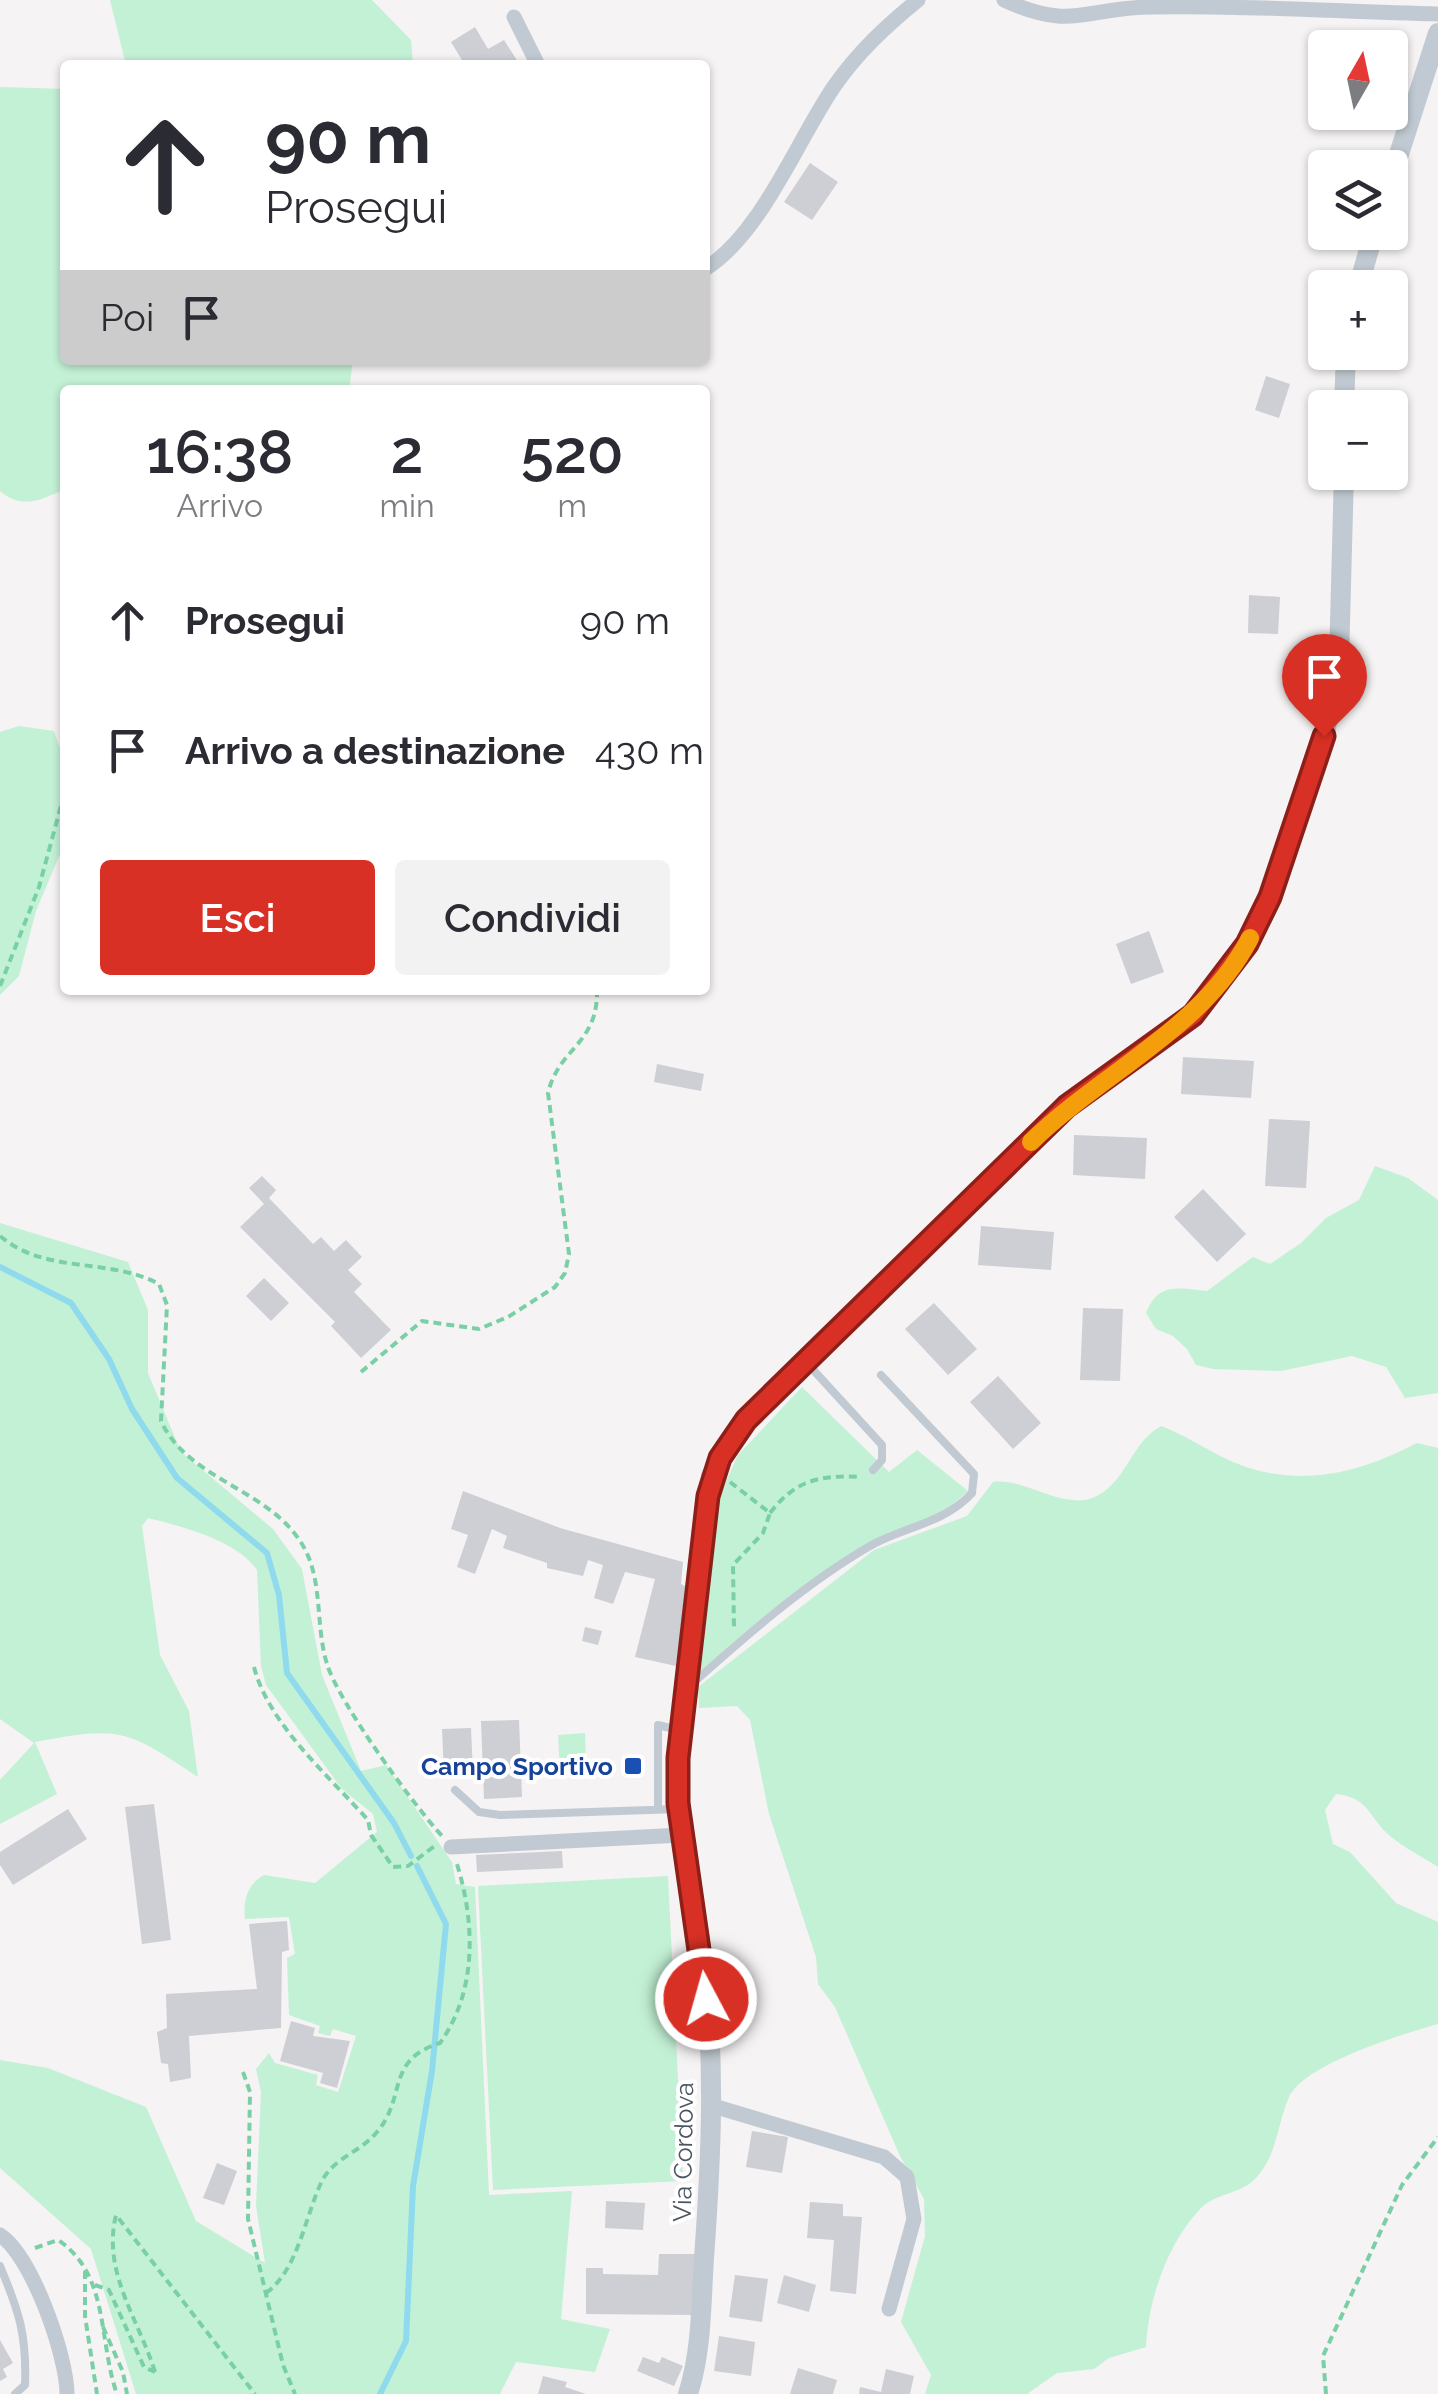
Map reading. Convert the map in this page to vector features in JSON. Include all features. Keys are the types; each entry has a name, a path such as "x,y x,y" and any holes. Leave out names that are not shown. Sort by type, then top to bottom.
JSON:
{"street":[{"path":"710,265 734,249 834,88 872,38 918,0"},
{"path":"1004,0 1039,16 1064,19 1148,6 1438,14"},
{"path":"514,17 536,60"},
{"path":"1400,150 1438,33"},
{"path":"711,1476 735,1431 1067,1106 1193,1015 1247,944 1270,897 1324,736 1339,661 1344,490"},
{"name":"Via Cordova","path":"688,2394 698,2350 710,2105 704,1963 682,1836 668,1808 688,1686 711,1476"},
{"path":"451,1847 682,1836"},
{"path":"710,2105 884,2156 907,2177 914,2219 889,2309"},
{"path":"0,2235 20,2252 60,2354 67,2394"}],"lane":[{"path":"806,1362 882,1445 882,1460 873,1470"},
{"path":"688,1686 736,1645 870,1546 952,1510 972,1493 974,1474 882,1375"},
{"path":"455,1790 479,1812 500,1815 668,1808"},
{"path":"0,2266 25,2336 26,2386 15,2394"}],"path":[{"path":"0,986 38,887 60,809"},
{"path":"361,1372 422,1321 480,1330 540,1297 565,1274 569,1254 548,1093 552,1076 598,1016 597,995"},
{"path":"0,1236 15,1249 45,1260 136,1272 159,1284 167,1304 161,1421 168,1438 207,1470 277,1510 302,1542 316,1580 327,1664 345,1700 445,1840 408,1866 393,1867 371,1836 368,1820 276,1713 260,1687 254,1667"},
{"path":"736,1645 733,1566 762,1533 770,1513 802,1482 820,1476 865,1477 873,1470"},
{"path":"711,1476 726,1479 770,1513"},
{"path":"266,2293 276,2286 289,2263 329,2169 380,2129 404,2066 417,2050 440,2043 457,2012 472,1955 465,1892 451,1847"},
{"path":"244,2072 250,2092 248,2220 283,2365 296,2394"},
{"path":"1326,2394 1323,2356 1402,2185 1438,2137"},
{"path":"95,2284 108,2290 144,2367 155,2372 142,2328 114,2272 110,2245 116,2215 255,2394"},
{"path":"20,2252 58,2240 84,2266 95,2284 117,2394"},
{"path":"84,2266 86,2316 98,2394"},
{"path":"101,2323 124,2372 127,2394"}],"green space":[{"path":"110,0 372,0 411,40 413,60 125,60"},
{"path":"0,87 60,89 60,365 352,365 350,385 60,385 60,491 24,502 0,491"},
{"path":"19,726 54,731 60,748 60,854 36,911 19,976 0,995 0,732"},
{"path":"1375,1166 1408,1178 1438,1200 1438,1393 1405,1398 1386,1367 1352,1356 1281,1371 1213,1369 1196,1365 1173,1336 1156,1329 1146,1313 1157,1296 1170,1289 1207,1291 1253,1257 1270,1264 1301,1243 1326,1218 1359,1200"},
{"path":"0,1223 128,1262 148,1310 148,1373 181,1452 273,1529 302,1569 322,1675 361,1771 386,1765 452,1862 456,1884 475,1887 489,2195 572,2191 561,2319 610,2329 595,2372 516,2362 500,2394 136,2394 91,2249 0,2168 0,2060 48,2068 146,2107 196,2221 265,2263 256,2206 261,2092 256,2069 269,2053 275,2063 318,2075 316,2085 338,2092 356,2036 333,2029 330,2036 318,2033 320,2026 289,2015 287,1958 295,1954 289,1917 245,1919 246,1900 250,1888 264,1875 315,1883 377,1832 373,1814 342,1789 266,1685 261,1666 257,1570 223,1543 148,1518 142,1526 160,1655 189,1711 198,1777 154,1749 122,1736 87,1734 35,1742 57,1794 0,1824 0,1780 34,1743 0,1719"},
{"path":"802,1387 889,1472 917,1450 968,1491 942,1514 868,1543 699,1673 718,1499 738,1455"},
{"path":"1161,1426 1235,1463 1291,1476 1355,1468 1417,1443 1438,1448 1438,1867 1390,1836 1355,1799 1336,1794 1325,1810 1333,1844 1350,1852 1396,1903 1438,1922 1438,2024 1334,2062 1298,2085 1289,2097 1262,2171 1248,2185 1207,2203 1178,2238 1155,2292 1146,2347 1109,2358 1094,2369 1057,2373 1027,2394 925,2394 931,2375 901,2322 925,2236 924,2199 900,2156 835,2007 818,1984 816,1957 769,1814 750,1720 737,1706 699,1708 698,1687 874,1550 967,1516 993,1482 1086,1500 1109,1488 1143,1441"},
{"path":"585,1733 586,1768 560,1770 558,1735"},
{"path":"668,1876 683,2181 493,2190 478,1886"}],"building":[{"path":"475,27 488,49 504,40 517,60 462,60 451,42"},
{"path":"810,163 838,182 812,220 784,202"},
{"path":"1266,376 1290,384 1279,418 1255,410"},
{"path":"1249,595 1280,597 1278,634 1248,633"},
{"path":"1149,931 1164,972 1131,984 1116,944"},
{"path":"1183,1057 1254,1061 1251,1098 1181,1094"},
{"path":"657,1064 704,1074 701,1091 654,1082"},
{"path":"1269,1119 1310,1121 1306,1188 1265,1186"},
{"path":"1074,1135 1147,1138 1145,1179 1073,1175"},
{"path":"262,1176 276,1190 269,1198 313,1244 321,1237 334,1251 346,1240 362,1257 348,1270 362,1284 354,1292 391,1330 361,1358 331,1326 335,1322 240,1227 264,1204 249,1188"},
{"path":"1203,1189 1246,1234 1217,1262 1174,1217"},
{"path":"981,1226 1054,1232 1051,1270 978,1265"},
{"path":"264,1278 289,1303 271,1321 246,1296"},
{"path":"934,1303 977,1349 948,1375 905,1329"},
{"path":"1083,1308 1123,1309 1120,1381 1080,1380"},
{"path":"998,1376 1041,1423 1013,1449 970,1402"},
{"path":"463,1491 560,1528 683,1562 681,1584 687,1587 676,1666 635,1657 655,1579 625,1572 613,1604 594,1598 603,1565 588,1560 583,1576 547,1568 547,1563 503,1548 507,1536 492,1529 475,1574 457,1567 468,1535 451,1529"},
{"path":"585,1627 602,1631 598,1645 582,1641"},
{"path":"519,1720 522,1797 484,1799 481,1721"},
{"path":"471,1728 473,1773 444,1775 442,1729"},
{"path":"154,1804 171,1940 142,1944 125,1807"},
{"path":"68,1809 87,1839 13,1885 0,1865 0,1852"},
{"path":"562,1851 563,1868 477,1872 476,1855"},
{"path":"287,1921 289,1950 282,1952 281,2028 189,2036 191,2078 170,2082 168,2064 161,2063 157,2032 167,2028 166,1994 257,1989 249,1924"},
{"path":"291,2021 315,2028 313,2036 350,2041 337,2088 320,2083 323,2073 280,2061"},
{"path":"752,2131 788,2137 782,2173 746,2167"},
{"path":"217,2163 237,2171 224,2205 203,2198"},
{"path":"606,2201 645,2203 643,2230 605,2228"},
{"path":"810,2202 843,2204 843,2216 862,2217 856,2294 830,2291 834,2240 807,2238"},
{"path":"659,2254 695,2254 694,2315 586,2314 586,2268 603,2268 603,2274 658,2275"},
{"path":"735,2275 768,2279 762,2322 729,2317"},
{"path":"784,2275 816,2285 809,2312 777,2303"},
{"path":"719,2336 755,2342 751,2376 714,2371"},
{"path":"0,2340 13,2363 3,2369 7,2377 0,2381"},
{"path":"643,2357 659,2363 662,2357 683,2366 674,2386 637,2371"},
{"path":"798,2368 837,2380 833,2394 790,2394"},
{"path":"886,2369 914,2376 910,2394 859,2394 860,2387 881,2392"},
{"path":"543,2376 567,2382 565,2387 586,2394 538,2394"}],"waterway":[{"path":"0,1267 71,1303 109,1359 132,1409 177,1478 267,1553 279,1595 287,1673 394,1823 411,1856"},
{"path":"380,2394 406,2341 413,2186 432,2071 446,1924 417,1866"}],"slow traffic":[{"path":"1031,1142 1067,1106 1193,1015 1250,938"}],"place":[{"name":"Campo Sportivo","path":"633,1766"}],"route":[{"path":"706,1999 704,1963 678,1803 678,1758 711,1476 735,1431 1067,1106 1193,1015 1247,944 1270,897 1324,736"}]}
